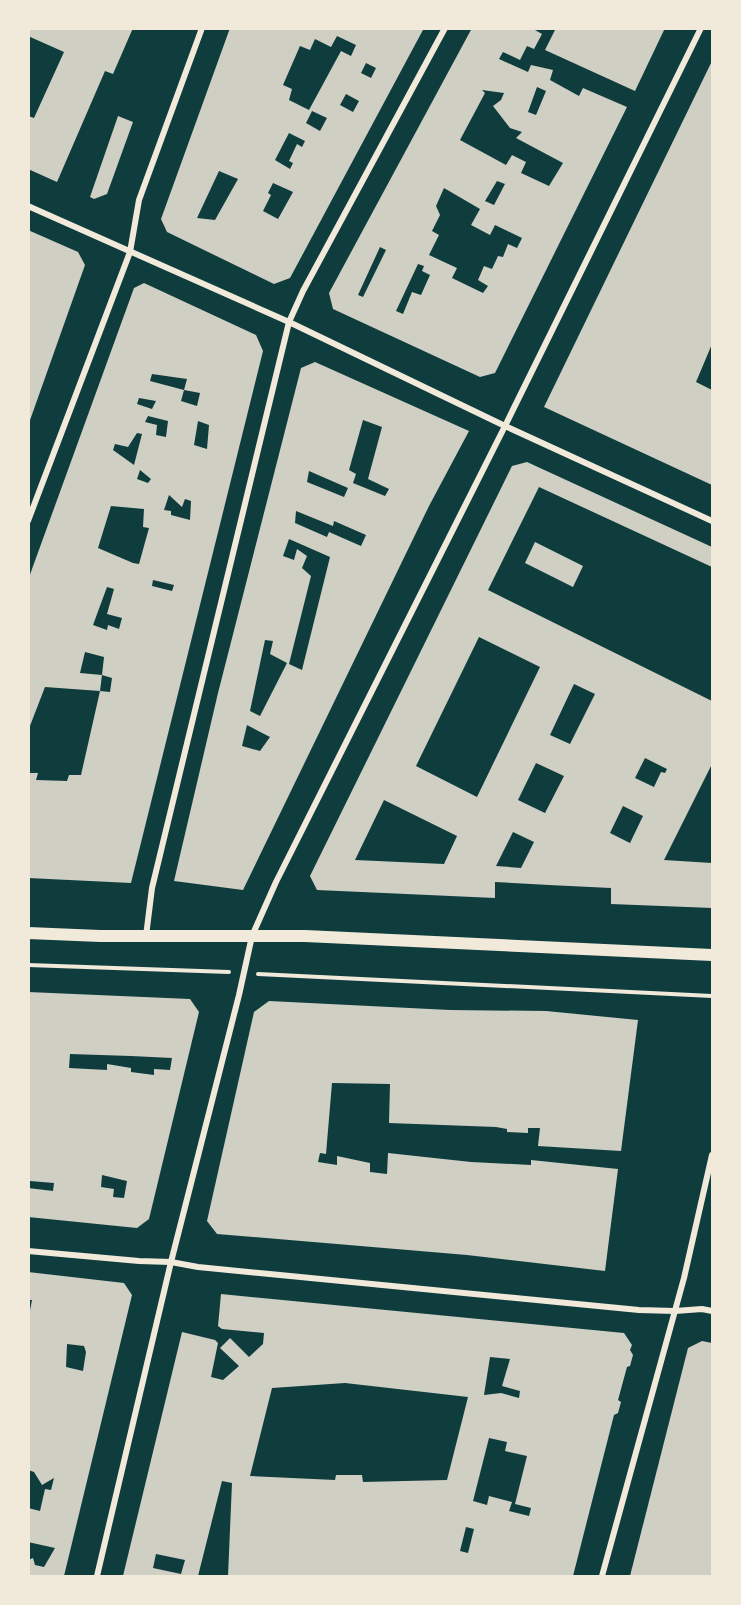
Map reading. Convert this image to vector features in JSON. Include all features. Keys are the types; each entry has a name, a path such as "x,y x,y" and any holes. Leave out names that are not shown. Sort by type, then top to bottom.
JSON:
{"main road":[{"path":"28,933 146,937 311,936 712,956"}],"street":[{"path":"28,521 130,252 139,200 202,28"},
{"path":"146,937 155,876 290,322 303,291 445,28"},
{"path":"97,1576 171,1262 252,936 276,882 505,426 701,28"},
{"path":"28,206 290,322 505,426 712,520"},
{"path":"602,1576 675,1311 712,1155"},
{"path":"28,1251 139,1262 171,1262 198,1267 627,1309 712,1311"}],"path":[{"path":"28,965 712,996"}],"building":[{"path":"28,28 133,28 113,74 105,71 57,182 28,169 28,116 34,118 64,52 28,36"},
{"path":"230,28 424,28 290,278 274,284 167,232 161,219","holes":["337,36 356,45 351,56 341,51 309,110 289,100 292,89 283,85 300,46 310,50 315,39 331,47","366,63 376,68 371,78 361,73","346,94 359,101 353,112 340,105","312,111 327,118 320,131 306,123","289,133 305,141 302,147 297,144 289,161 293,163 290,169 275,160","219,171 238,179 215,220 197,218","273,183 293,192 278,219 263,211 271,195 268,193"]},
{"path":"472,28 536,28 535,30 542,34 534,49 527,46 520,60 503,52 499,59 528,72 531,65 553,70 550,80 579,96 583,88 627,107 495,373 480,377 333,309 329,293","holes":["537,87 546,91 536,115 528,112","482,90 504,93 501,100 493,106 510,128 522,132 516,138 563,163 549,186 521,173 526,162 512,155 506,165 460,140 485,93","497,181 505,184 494,205 485,201","444,188 480,209 471,225 490,235 495,225 522,238 517,248 508,244 503,257 498,256 492,269 484,266 478,280 488,286 483,293 452,278 457,268 429,255 439,235 432,231 440,215 436,206","380,247 386,250 363,297 358,295","418,264 424,266 422,271 430,275 421,295 412,292 403,314 396,311"]},
{"path":"556,28 665,28 635,91 545,50"},
{"path":"712,61 712,344 696,382 712,390 712,485 544,407"},
{"path":"118,116 133,122 107,194 94,199 90,197"},
{"path":"28,230 78,252 85,265 29,423"},
{"path":"144,283 256,335 263,351 131,883 28,878 28,773 38,773 36,780 67,781 69,775 81,775 100,691 45,687 28,731 28,580 134,288","holes":["152,374 187,379 184,390 150,381","184,390 200,393 197,406 181,401","139,398 156,401 152,409 137,404","148,416 168,421 166,437 156,435 157,425 145,422","198,421 209,425 207,449 194,445","137,433 142,434 134,465 113,450 115,444 128,447","140,470 151,479 148,483 137,479","169,495 182,507 185,499 191,501 190,520 171,515 171,511 164,510","111,506 144,509 143,527 149,528 139,564 98,548","153,580 174,585 172,591 152,586","107,587 114,589 107,614 122,618 119,629 108,625 107,630 93,625","85,652 104,657 102,675 80,673","102,675 112,678 110,692 100,691"]},
{"path":"315,362 469,431 429,506 243,890 174,881 218,693 301,368","holes":["363,420 382,427 368,479 389,489 385,496 353,483 356,474 349,470","309,471 348,488 344,497 307,482","296,511 333,526 334,521 366,535 361,546 329,532 327,537 295,523","289,539 330,557 302,670 289,664 311,576 302,568 307,556 297,549 294,560 283,556","265,640 273,641 270,654 287,663 260,716 250,711","247,725 270,737 260,751 242,746"]},
{"path":"527,462 712,547 712,567 539,487 488,590 712,701 712,764 664,860 712,863 712,908 611,904 611,888 495,882 495,898 317,890 310,876 512,466","holes":["479,637 540,667 477,797 416,766","574,684 595,694 570,744 550,735","645,758 667,769 665,773 661,772 654,787 635,778","536,763 564,776 545,813 518,800","384,800 457,836 444,864 355,860","623,806 643,816 630,843 610,833","513,832 534,842 521,868 496,866"]},
{"path":"535,542 583,566 573,587 525,563"},
{"path":"28,992 190,999 199,1012 149,1219 137,1228 28,1217 28,1188 53,1191 54,1183 30,1181","holes":["70,1054 131,1056 172,1058 170,1070 154,1069 154,1075 131,1072 131,1068 107,1064 107,1070 69,1068","102,1175 127,1181 124,1198 113,1197 114,1189 101,1187"]},
{"path":"269,1001 450,1010 546,1011 638,1020 621,1151 538,1146 540,1128 528,1128 528,1133 507,1132 507,1129 496,1127 389,1123 390,1084 332,1083 326,1154 320,1153 318,1162 337,1165 337,1156 370,1163 370,1172 387,1174 388,1153 471,1162 531,1165 531,1160 618,1169 605,1271 467,1255 217,1234 207,1221 254,1012"},
{"path":"28,1272 124,1283 132,1295 64,1576 28,1576 28,1560 33,1558 35,1565 44,1567 55,1548 28,1542 28,1508 40,1511 45,1489 51,1490 54,1478 42,1485 34,1472 28,1470 28,1321 32,1300 28,1300","holes":["67,1344 84,1346 86,1352 83,1371 66,1367"]},
{"path":"221,1294 624,1333 632,1345 630,1350 633,1355 630,1366 627,1367 618,1400 621,1402 618,1413 614,1415 573,1576 228,1576 232,1483 222,1481 198,1576 123,1576 182,1332 215,1340 218,1343 211,1377 223,1380 239,1366 220,1348 230,1338 249,1357 263,1344 264,1333 222,1329 218,1326","holes":["490,1357 510,1359 502,1386 520,1391 519,1398 501,1393 484,1395","345,1383 468,1397 447,1480 363,1482 362,1475 336,1475 335,1480 250,1476 272,1388","489,1438 507,1442 505,1451 527,1456 515,1504 531,1508 529,1516 509,1511 512,1502 489,1496 487,1505 473,1501","466,1527 474,1529 468,1553 460,1551","156,1554 185,1560 181,1574 153,1568"]},
{"path":"702,1341 712,1343 712,1576 630,1576 688,1348"}]}
